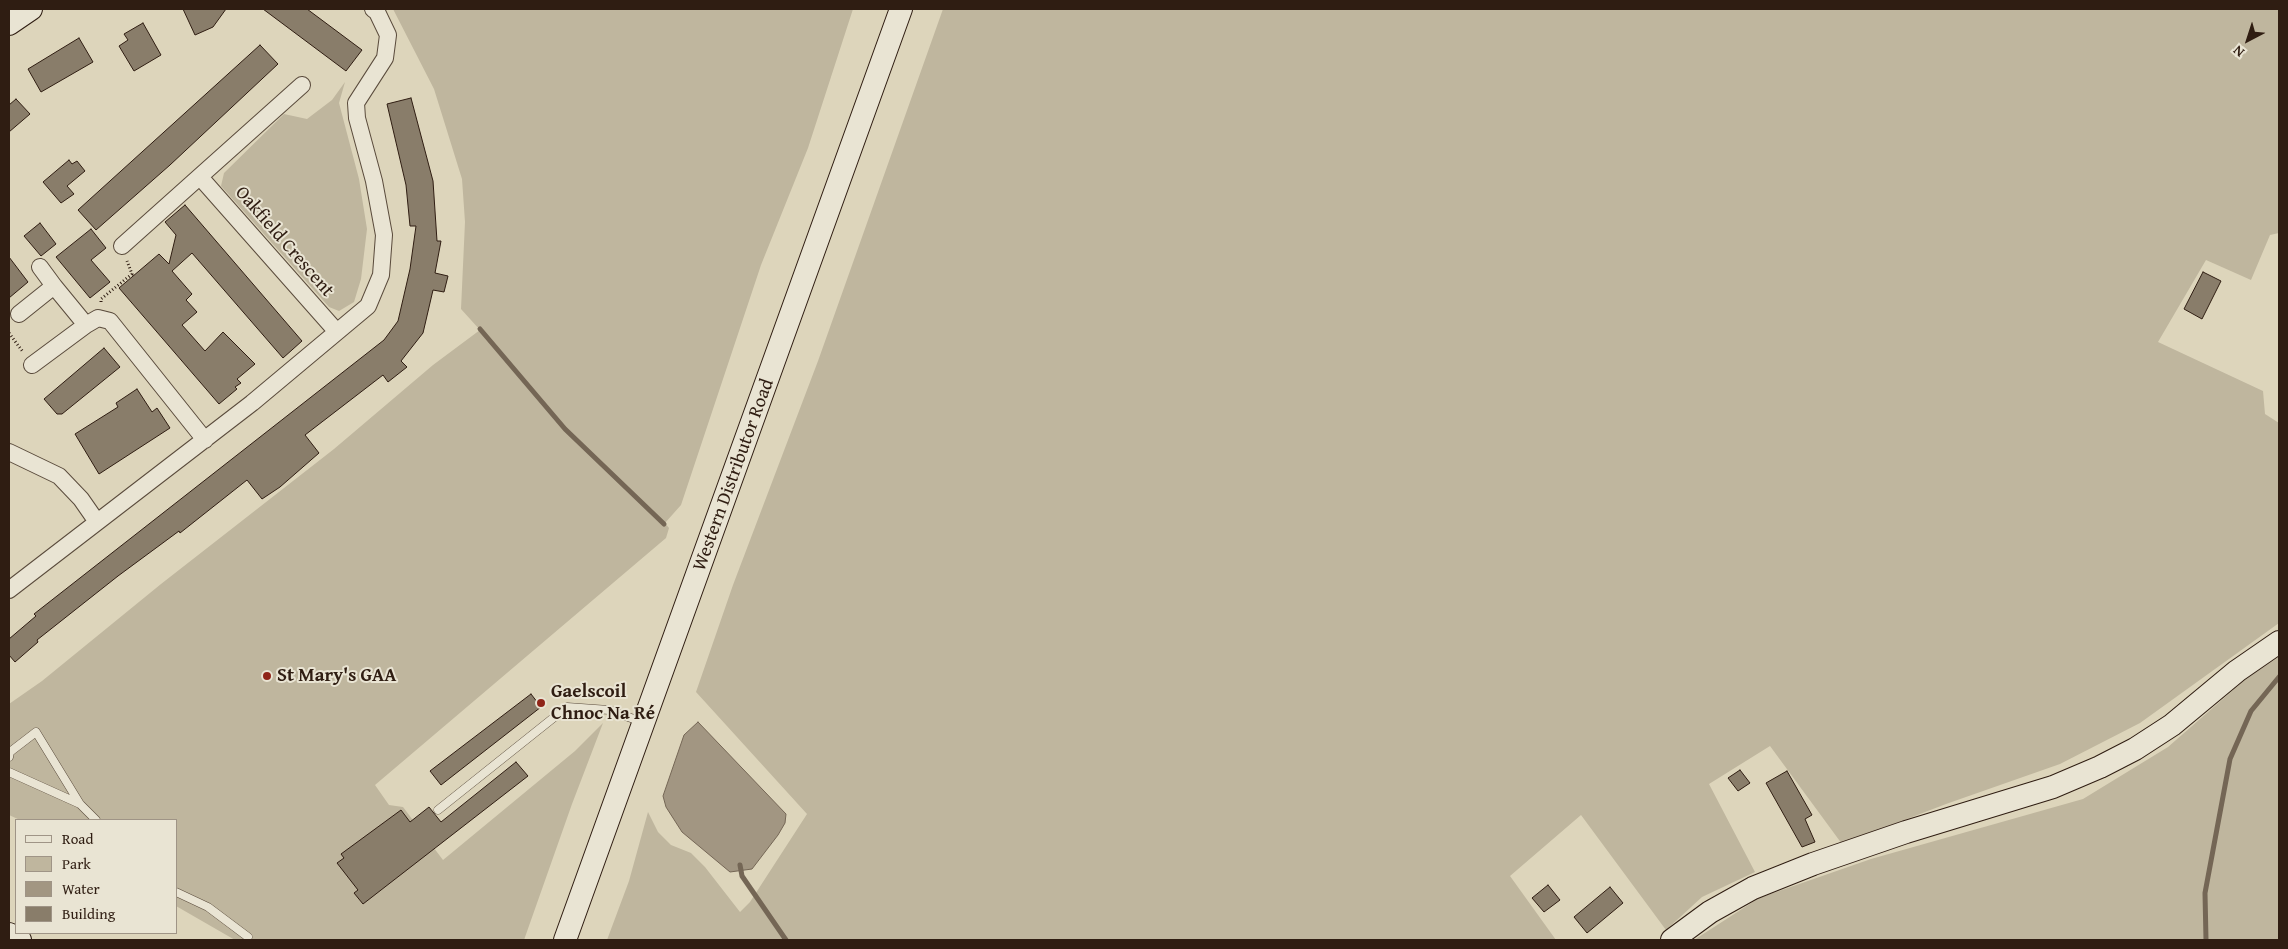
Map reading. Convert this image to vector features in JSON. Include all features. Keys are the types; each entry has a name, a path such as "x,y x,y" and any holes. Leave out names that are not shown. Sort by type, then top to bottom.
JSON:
{"main road":[{"path":"9,24 31,9"},
{"name":"Western Distributor Road","path":"565,940 901,9"},
{"path":"1672,940 1710,912 1770,881 1906,832 2054,787 2100,767 2135,749 2172,725 2238,670 2279,642"},
{"path":"9,934 20,940"}],"street":[{"path":"9,590 205,440 368,306 381,275 384,235 374,180 357,118 356,103 384,58 388,35 377,12 373,9"},
{"path":"122,246 302,85"},
{"name":"Oakfield Crescent","path":"200,177 337,332"},
{"path":"40,267 54,286 92,321"},
{"path":"19,314 54,286"},
{"path":"32,365 92,321 110,321 205,440"},
{"path":"9,452 59,476 82,499 97,522"}],"lane":[{"path":"438,810 567,707 609,710 644,723"},
{"path":"9,757 10,752 36,732 80,804 95,819"},
{"path":"9,772 80,804"},
{"path":"178,893 208,907 248,937"}],"path":[{"path":"92,321 101,299 132,274 122,246"},
{"path":"9,333 32,365"}],"green space":[{"path":"393,9 853,9 808,148 761,265 681,505 665,523 669,528 666,538 375,785 389,805 403,807 443,860 575,751 603,723 524,940 235,940 178,907 178,819 18,819 9,815 9,704 42,681 161,584 334,449 433,365 480,330 461,309 465,222 462,179 434,89"},
{"path":"943,9 2279,9 2279,233 2270,235 2251,280 2206,260 2158,342 2263,391 2265,414 2279,423 2279,623 2140,723 2060,764 1946,804 1842,844 1770,746 1709,784 1755,872 1702,897 1666,930 1581,815 1510,876 1556,940 607,940 629,881 648,812 658,832 671,845 691,853 705,867 740,912 750,902 807,814 696,692 733,585 818,361"},
{"path":"345,82 339,103 359,179 367,229 361,279 354,302 339,311 329,307 221,186 224,173 284,114 307,119 332,100"},
{"path":"2279,657 2279,940 1694,940 1759,898 1871,859 2083,799 2168,747 2247,678"}],"water":[{"path":"698,722 786,814 785,823 778,835 752,869 730,872 682,832 666,807 663,796 684,735"}],"building":[{"path":"183,9 226,9 213,27 195,35"},
{"path":"263,9 307,9 362,50 346,71"},
{"path":"143,23 161,55 134,71 119,46 128,40 124,34"},
{"path":"79,38 93,62 41,92 28,69"},
{"path":"260,45 278,64 170,165 96,230 78,210"},
{"path":"411,98 433,181 437,241 441,241 435,273 448,276 444,292 433,290 423,333 401,361 407,367 388,382 383,375 305,435 319,453 280,487 262,499 247,480 180,533 179,531 118,576 37,640 38,642 15,662 9,655 9,639 36,616 34,614 384,340 398,321 410,269 416,226 410,226 406,185 387,104"},
{"path":"16,99 30,114 9,132 9,105"},
{"path":"69,160 72,164 77,161 85,171 67,186 74,194 61,203 43,182"},
{"path":"185,205 302,341 283,358 192,253 172,271 192,294 186,300 197,312 182,325 205,351 223,332 255,364 237,379 241,383 235,387 237,389 219,404 119,288 159,254 169,264 176,235 165,222"},
{"path":"40,223 56,244 41,256 24,236"},
{"path":"91,229 106,248 91,260 110,282 90,298 56,257"},
{"path":"9,257 28,282 9,298"},
{"path":"2203,272 2221,281 2202,319 2184,309"},
{"path":"104,348 120,367 62,414 57,414 44,399"},
{"path":"137,389 152,412 157,408 170,428 99,474 75,434 118,407 116,403"},
{"path":"531,694 541,707 441,785 430,771"},
{"path":"516,762 528,776 363,904 354,893 358,890 337,863 344,858 341,854 401,810 410,822 429,807 441,822"},
{"path":"1740,770 1750,783 1738,791 1728,778"},
{"path":"1787,771 1812,815 1805,819 1815,842 1802,847 1766,783"},
{"path":"1548,885 1560,900 1544,912 1532,898"},
{"path":"1610,887 1623,903 1587,933 1574,917"}],"waterway":[{"path":"480,329 565,429 664,524"},
{"path":"2206,940 2205,893 2230,759 2251,711 2279,677"},
{"path":"740,865 742,876 786,940"}],"place":[{"name":"St Mary's GAA","path":"267,676"},
{"name":"Gaelscoil Chnoc Na Ré","path":"541,703"}]}
